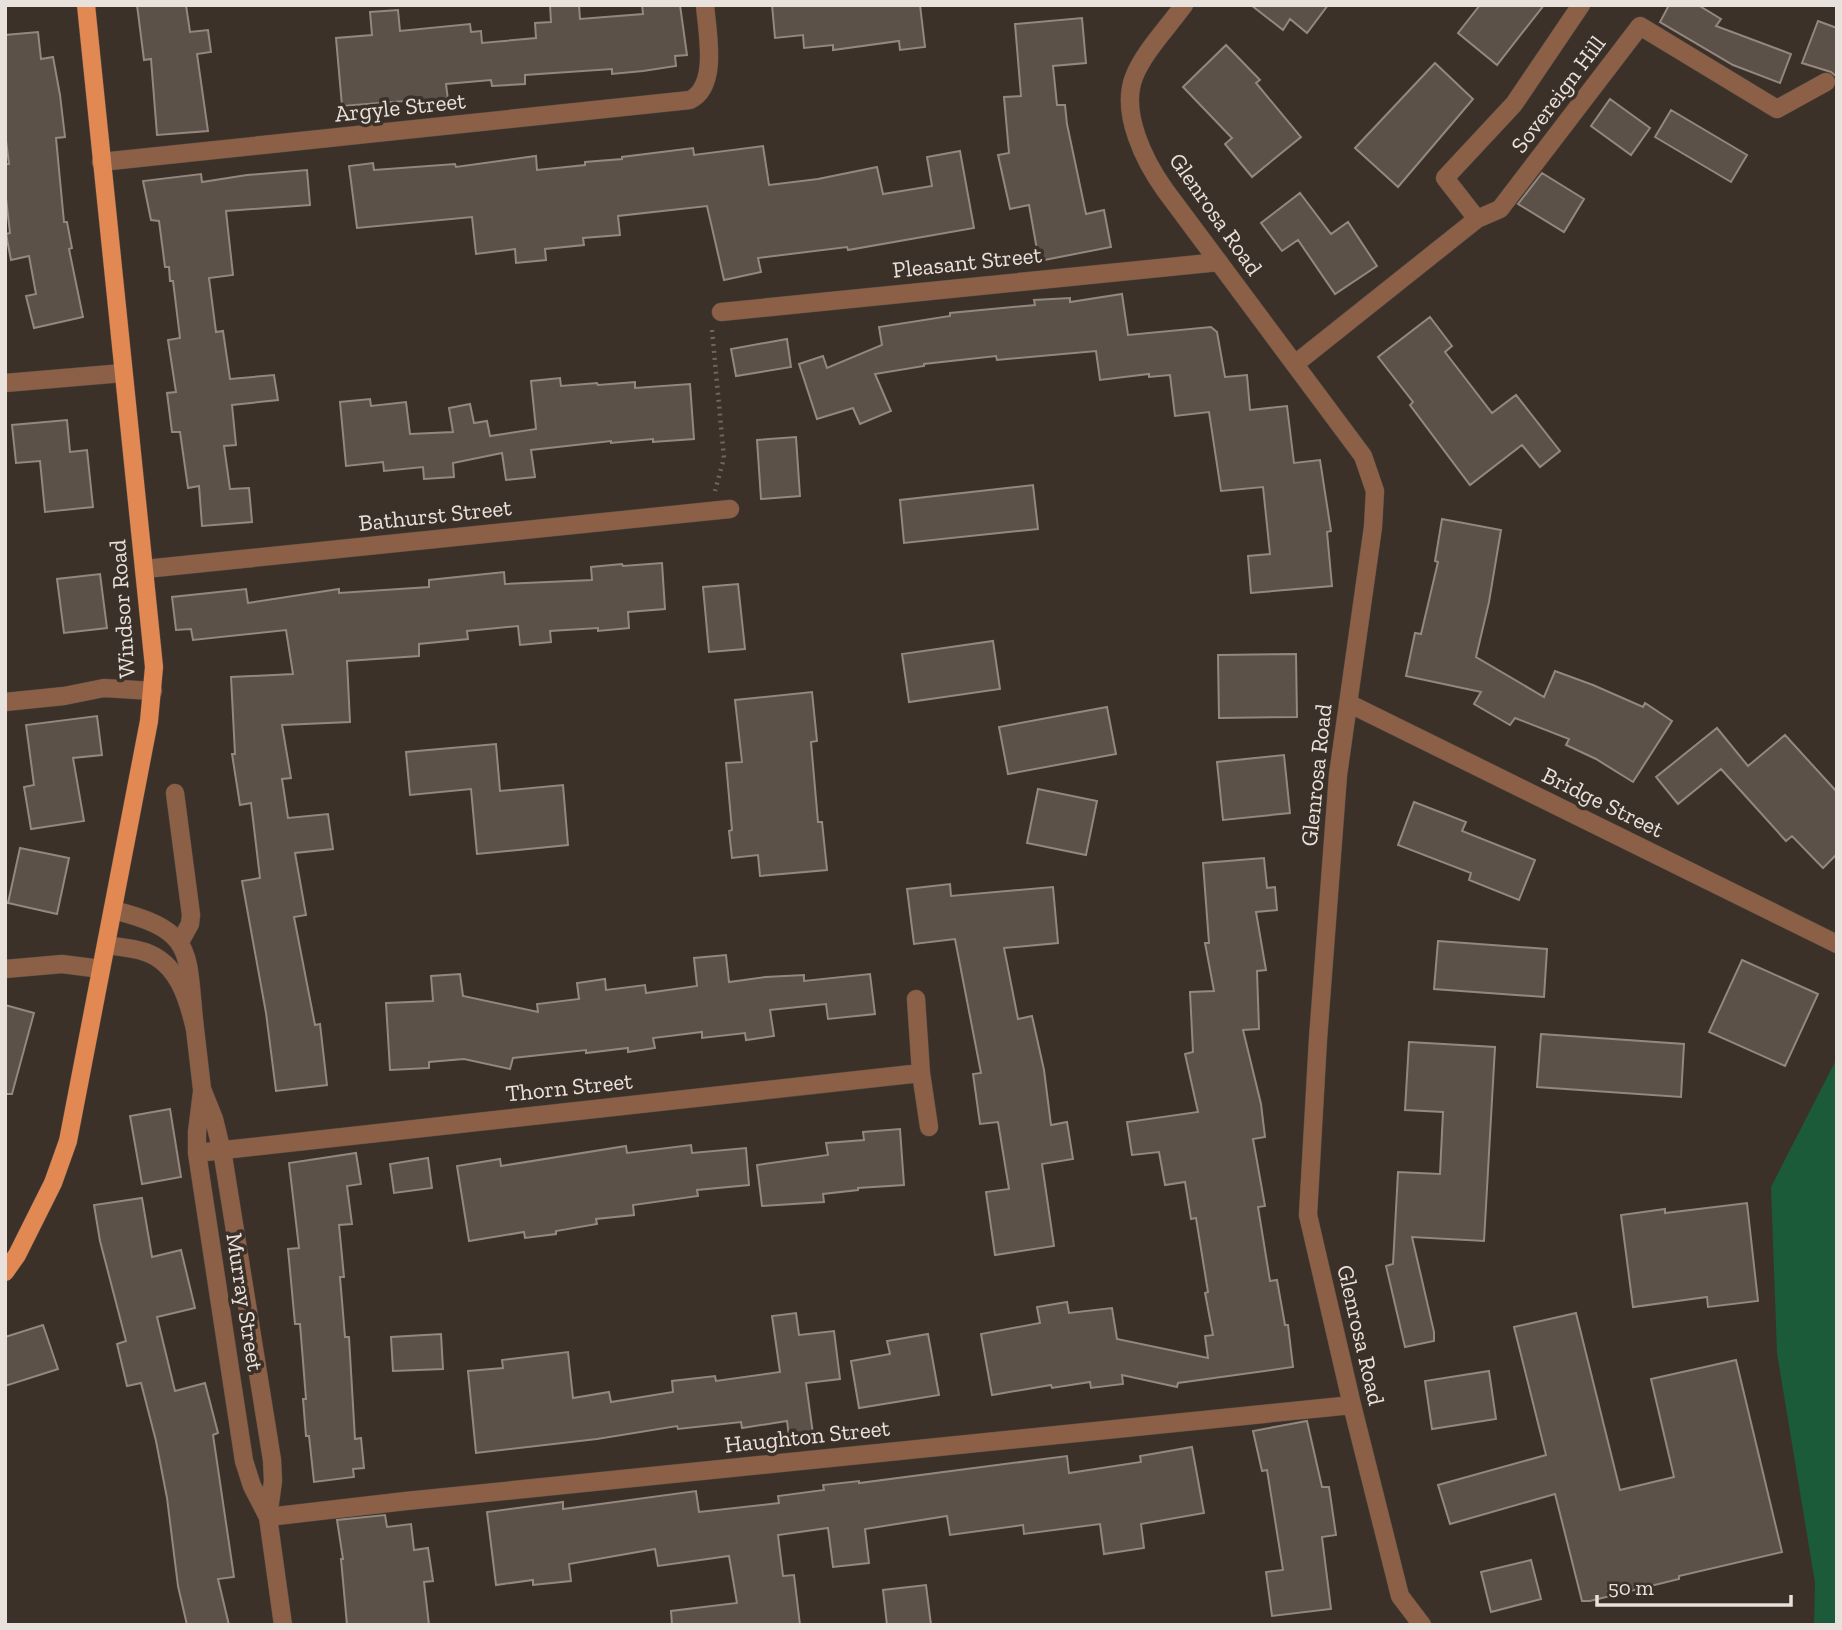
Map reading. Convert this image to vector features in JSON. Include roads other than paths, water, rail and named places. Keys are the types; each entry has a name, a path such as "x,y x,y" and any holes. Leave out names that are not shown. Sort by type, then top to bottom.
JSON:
{"main road":[{"name":"Windsor Road","path":"5,1272 13,1262 43,1204 65,1153 153,691 152,630 86,5"}],"street":[{"name":"Argyle Street","path":"101,162 682,102 701,93 708,72 705,5"},
{"name":"Glenrosa Road","path":"1184,5 1135,75 1131,87 1130,107 1150,166 1165,190 1363,456 1375,491 1373,527 1338,775 1308,1215 1400,1596 1422,1625"},
{"name":"Sovereign Hill","path":"1477,219 1445,178 1514,104 1581,5"},
{"name":"Sovereign Hill","path":"1295,364 1477,219 1500,209 1640,26 1777,109 1826,82"},
{"name":"Pleasant Street","path":"722,312 1219,262"},
{"path":"5,383 123,373"},
{"name":"Bathurst Street","path":"145,569 730,509"},
{"path":"5,702 64,696 104,688 153,691"},
{"name":"Bridge Street","path":"1348,703 1837,944"},
{"path":"113,910 158,924 180,942 190,924 175,793"},
{"name":"Murray Street","path":"180,942 187,961 202,1089 197,1153 244,1461 251,1486 268,1517"},
{"name":"Murray Street","path":"106,945 148,953 165,965 184,988 195,1029"},
{"path":"5,968 62,964 101,969"},
{"path":"916,999 921,1073 929,1127"},
{"name":"Thorn Street","path":"197,1153 921,1073"},
{"name":"Murray Street","path":"202,1089 222,1150 272,1460 273,1481 268,1517 284,1625"},
{"name":"Haughton Street","path":"268,1517 1352,1405"}]}
